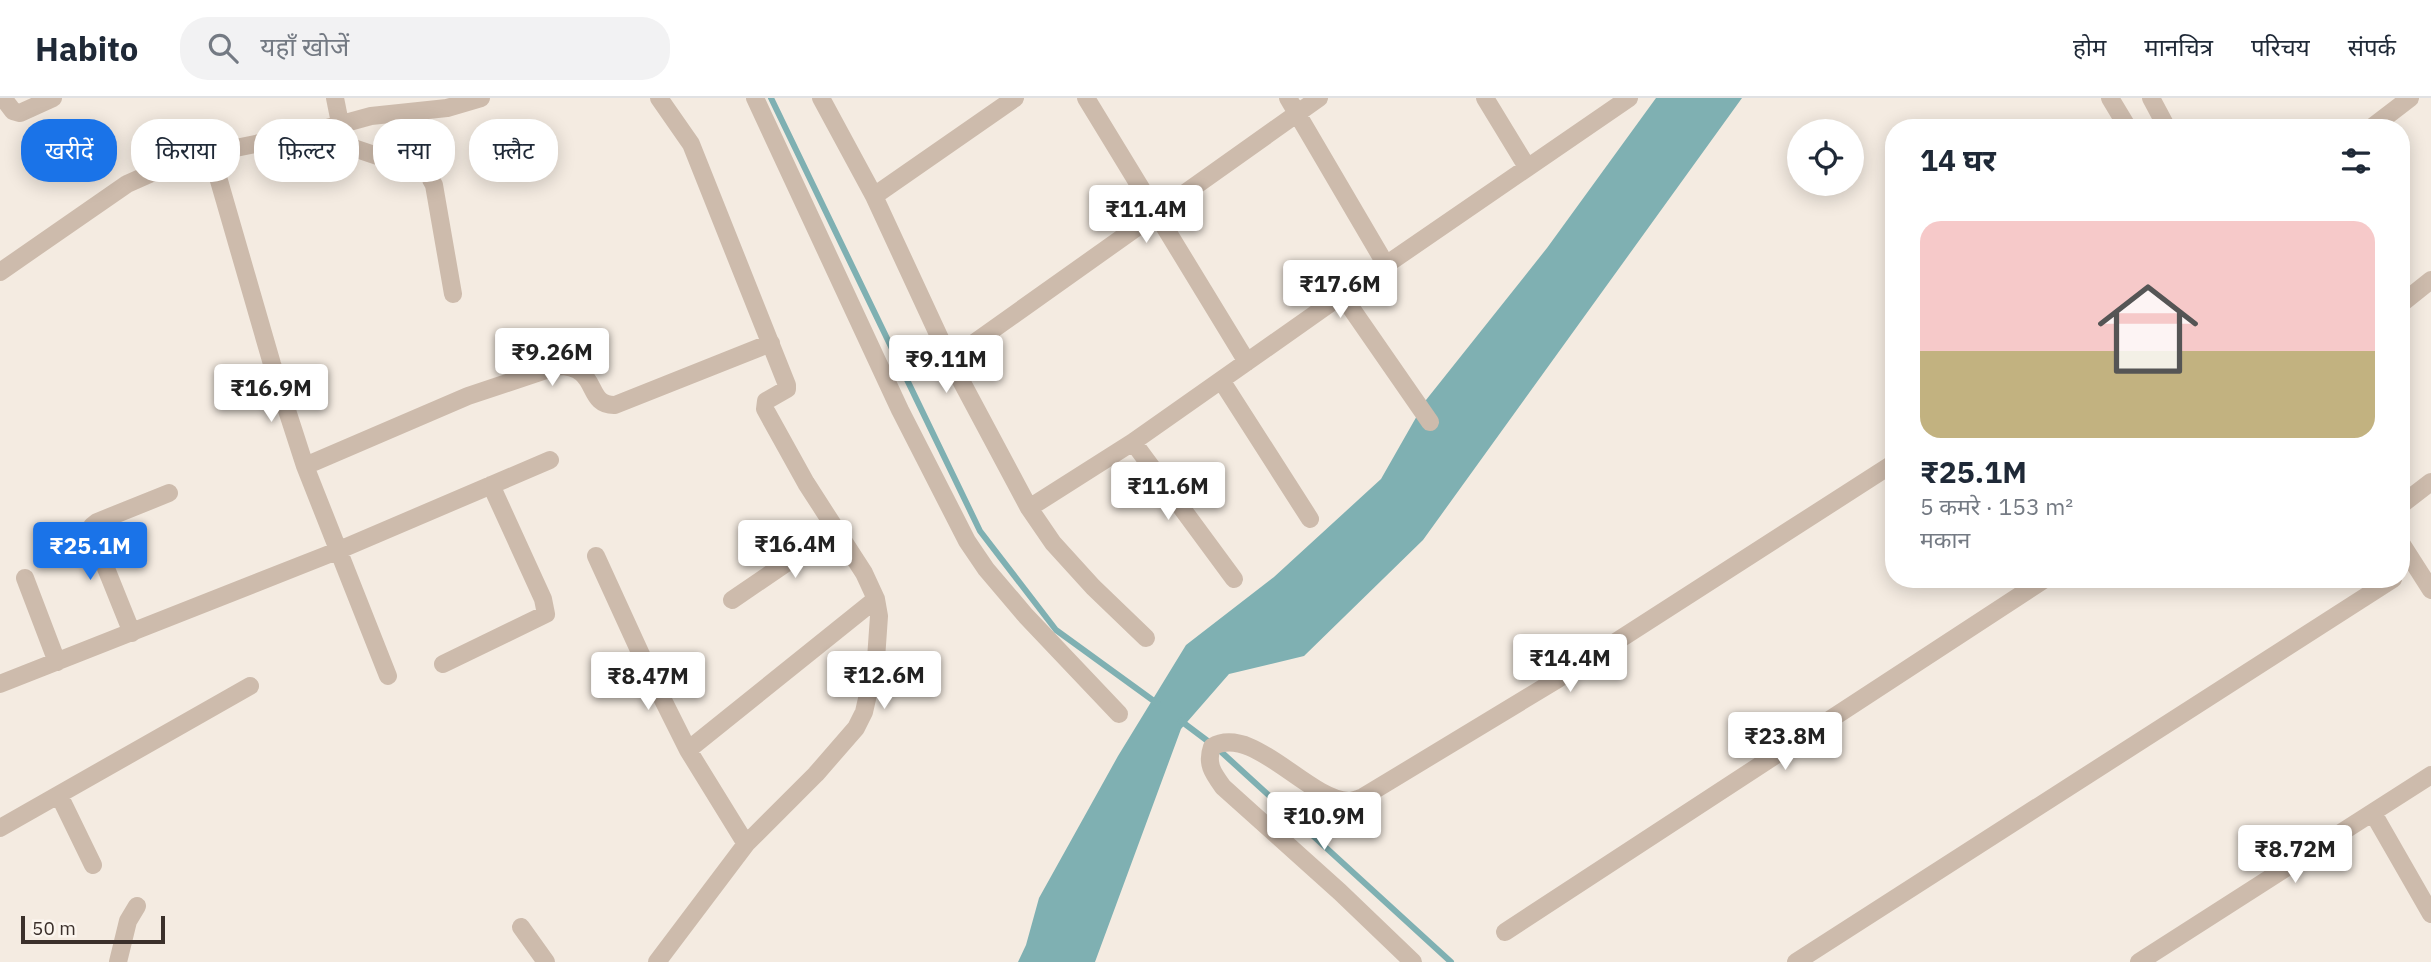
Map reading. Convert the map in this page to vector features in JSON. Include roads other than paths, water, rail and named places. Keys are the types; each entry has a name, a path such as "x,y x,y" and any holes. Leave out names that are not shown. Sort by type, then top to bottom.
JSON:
{"street":[{"path":"3,98 8,106 20,113 53,98"},
{"path":"335,98 339,119"},
{"path":"657,962 746,844 816,774 856,728 864,712 876,659 879,616 876,599 864,573 806,482 765,409 766,401 787,389 691,144 659,98"},
{"path":"755,98 900,410 962,531 986,569 1119,714"},
{"path":"821,98 874,196 950,360 1029,508 1053,543 1093,587 1146,638"},
{"path":"874,196 1014,98"},
{"path":"1086,98 1247,362"},
{"path":"950,360 1157,214 1292,106 1319,98"},
{"path":"1485,98 1527,167"},
{"path":"1029,508 1133,442 1629,98"},
{"path":"2110,98 2123,119"},
{"path":"2383,119 2410,98"},
{"path":"359,120 476,99"},
{"path":"2154,99 2163,119"},
{"path":"1292,106 1386,265"},
{"path":"359,150 422,171 429,176 434,185 453,294"},
{"path":"0,272 132,182"},
{"path":"219,182 272,364 305,466 388,676"},
{"path":"2410,297 2431,280"},
{"path":"1342,295 1430,422"},
{"path":"305,466 468,396 558,366 571,366 581,370 600,402 615,405 771,343"},
{"path":"1221,380 1310,519"},
{"path":"1133,442 1234,579"},
{"path":"0,684 337,551 550,460"},
{"path":"1413,962 1223,787 1212,771 1209,760 1217,744 1239,743 1261,753 1338,799 1350,801 1363,797 1558,679 1885,469"},
{"path":"2410,498 2431,482"},
{"path":"443,664 546,614 543,599 491,485"},
{"path":"132,633 91,531 92,526 169,493"},
{"path":"732,600 836,529"},
{"path":"596,556 649,673 688,750 746,844"},
{"path":"2410,571 2431,590"},
{"path":"25,578 57,662"},
{"path":"1505,932 2031,588"},
{"path":"1796,962 2379,588"},
{"path":"688,750 876,599"},
{"path":"0,828 250,686"},
{"path":"2139,962 2431,775"},
{"path":"59,795 93,865"},
{"path":"2372,813 2431,914"},
{"path":"118,962 128,921 137,906"},
{"path":"521,927 546,962"}],"water":[{"path":"1656,98 1742,98 1423,540 1304,656 1229,674 1181,729 1095,962 1018,962 1026,945 1039,898 1118,756 1186,645 1274,577 1381,479 1426,400 1547,248"}],"waterway":[{"path":"771,98 980,531 1056,630 1158,704"},
{"path":"1181,721 1217,748 1451,962"}]}
